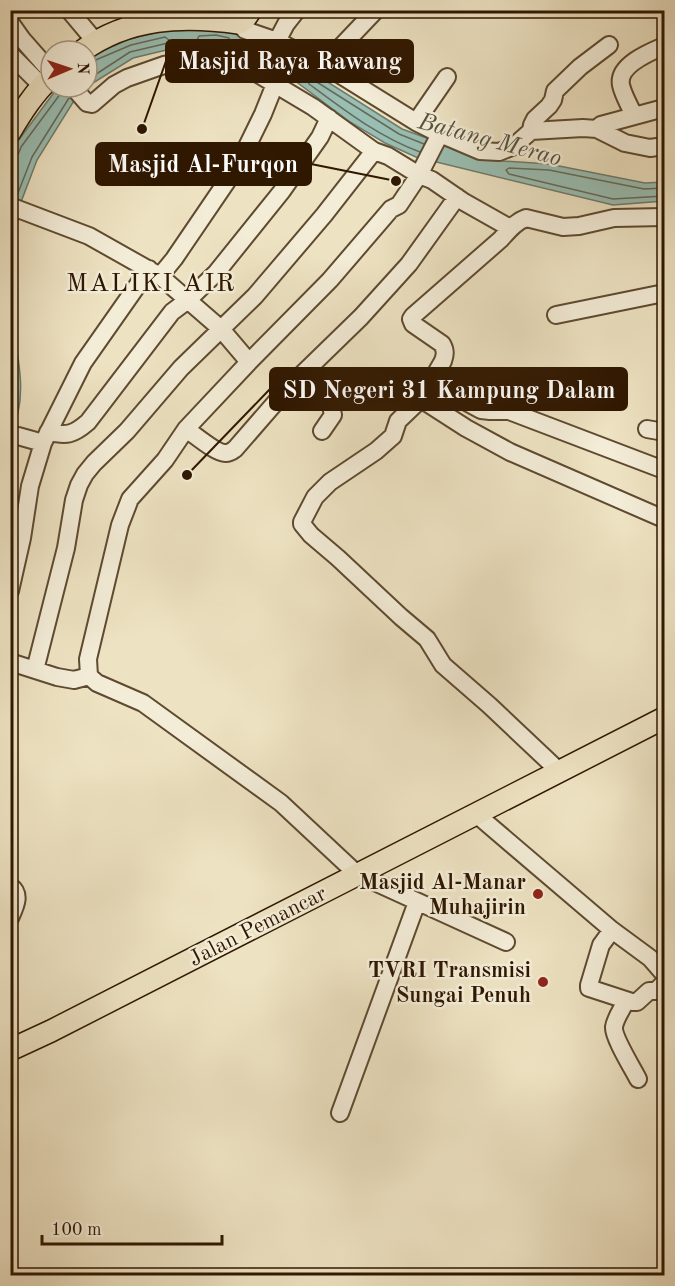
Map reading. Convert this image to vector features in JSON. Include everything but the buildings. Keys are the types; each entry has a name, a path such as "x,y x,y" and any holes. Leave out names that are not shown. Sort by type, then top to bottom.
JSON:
{"main road":[{"path":"99,39 132,17 170,19 223,16"},
{"path":"10,132 39,90"},
{"name":"Jalan Pemancar","path":"10,1050 664,718"}],"street":[{"path":"69,10 84,39"},
{"path":"277,40 297,10"},
{"path":"326,66 335,53 376,10"},
{"path":"223,16 245,30 277,40 326,66 439,136 480,151 499,152 514,146 531,131 583,128 597,129 625,143 650,148 664,146"},
{"path":"10,22 39,64"},
{"path":"531,131 535,119 553,100 555,91 580,67 609,45"},
{"path":"633,116 621,84 621,76 634,61 664,46"},
{"path":"10,54 39,72"},
{"path":"99,98 114,85 127,78 164,64 183,62 234,65 254,71 313,107 374,151 432,180 510,228"},
{"path":"416,122 447,77"},
{"path":"10,591 22,538 30,486 45,437 83,363 154,273 174,259 238,165 276,84"},
{"path":"84,99 92,104 98,99"},
{"path":"597,129 601,125 664,108"},
{"path":"18,436 45,437 70,434 88,422 172,312 216,273 282,191 320,137 329,118"},
{"path":"439,136 419,175 399,205 391,209 330,280 186,429 165,460 130,499 117,536 88,659 89,676 97,683 143,703 281,803 357,874 506,942"},
{"path":"35,670 66,548 74,500 85,474 127,430 180,368 255,296 324,215 374,151"},
{"path":"186,429 224,454 235,449 301,375 361,317 409,264 458,197"},
{"path":"10,206 89,237 154,273 221,329 249,362"},
{"path":"560,772 443,665 427,639 311,535 302,524 308,509 330,482 376,451 393,435 398,421 421,399 443,361 445,349 442,344 413,324 411,319 413,316 501,239 510,228 526,218 563,227 614,218 664,217"},
{"path":"556,315 664,293"},
{"path":"301,375 331,406 333,415 321,431"},
{"path":"431,383 482,410 509,411 664,471"},
{"path":"421,399 466,428 510,452 664,519"},
{"path":"647,429 664,432"},
{"path":"10,662 57,677 74,680 89,676"},
{"path":"476,814 612,930 650,958 664,974"},
{"path":"10,886 14,887 17,895 16,905 10,918"},
{"path":"340,1113 417,902"},
{"path":"612,930 601,945 589,988 626,1002 637,1002 649,991 657,991 664,983"},
{"path":"626,1002 614,1031 638,1079"}],"water":[{"name":"Batang Merao","path":"216,29 258,38 402,129 487,160 549,164 645,183 664,182 664,201 613,205 416,157 385,143 350,122 275,66 237,50 179,47 133,58 99,79 99,53 129,39 164,31"},
{"path":"49,99 75,99 37,160 21,202 11,261 10,159 15,145"},
{"path":"10,314 21,390 16,420 10,435"}],"place":[{"name":"Masjid Raya Rawang","path":"142,129"},
{"name":"Masjid Al-Furqon","path":"396,181"},
{"name":"SD Negeri 31 Kampung Dalam","path":"187,475"},
{"name":"Masjid Al-Manar Muhajirin","path":"538,894"},
{"name":"TVRI Transmisi Sungai Penuh","path":"543,982"}],"district":[{"name":"MALIKI AIR","path":"151,282"}]}
